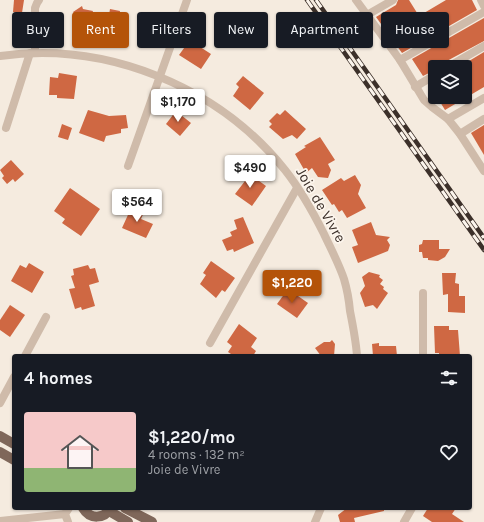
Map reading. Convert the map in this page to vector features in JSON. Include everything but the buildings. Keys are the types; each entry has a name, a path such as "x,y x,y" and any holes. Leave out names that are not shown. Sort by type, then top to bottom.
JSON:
{"main road":[{"path":"0,436 12,443"},
{"path":"0,452 12,459"},
{"path":"84,510 93,516 97,517 108,514 128,522"},
{"path":"129,510 152,522"}],"street":[{"path":"6,128 33,53 35,8 39,0"},
{"path":"128,166 187,0"},
{"path":"356,0 364,12"},
{"path":"373,12 393,0"},
{"path":"481,0 484,6"},
{"path":"400,60 484,12"},
{"path":"373,24 400,60 424,100 432,108 448,119 481,161 484,171"},
{"path":"460,60 484,46"},
{"name":"Joie de Vivre","path":"0,56 33,53 75,55 125,65 159,77 197,94 242,126 277,160 286,171 315,216 344,278 357,354"},
{"path":"415,87 428,79"},
{"path":"448,119 484,98"},
{"path":"460,134 484,119"},
{"path":"210,343 297,188"},
{"path":"423,292 423,354"},
{"path":"26,354 46,317"},
{"path":"0,403 12,381"},
{"path":"315,522 320,510"},
{"path":"404,522 411,510"},
{"path":"0,521 67,515"}],"railway":[{"path":"307,0 484,250"},
{"path":"316,0 484,238"}]}
